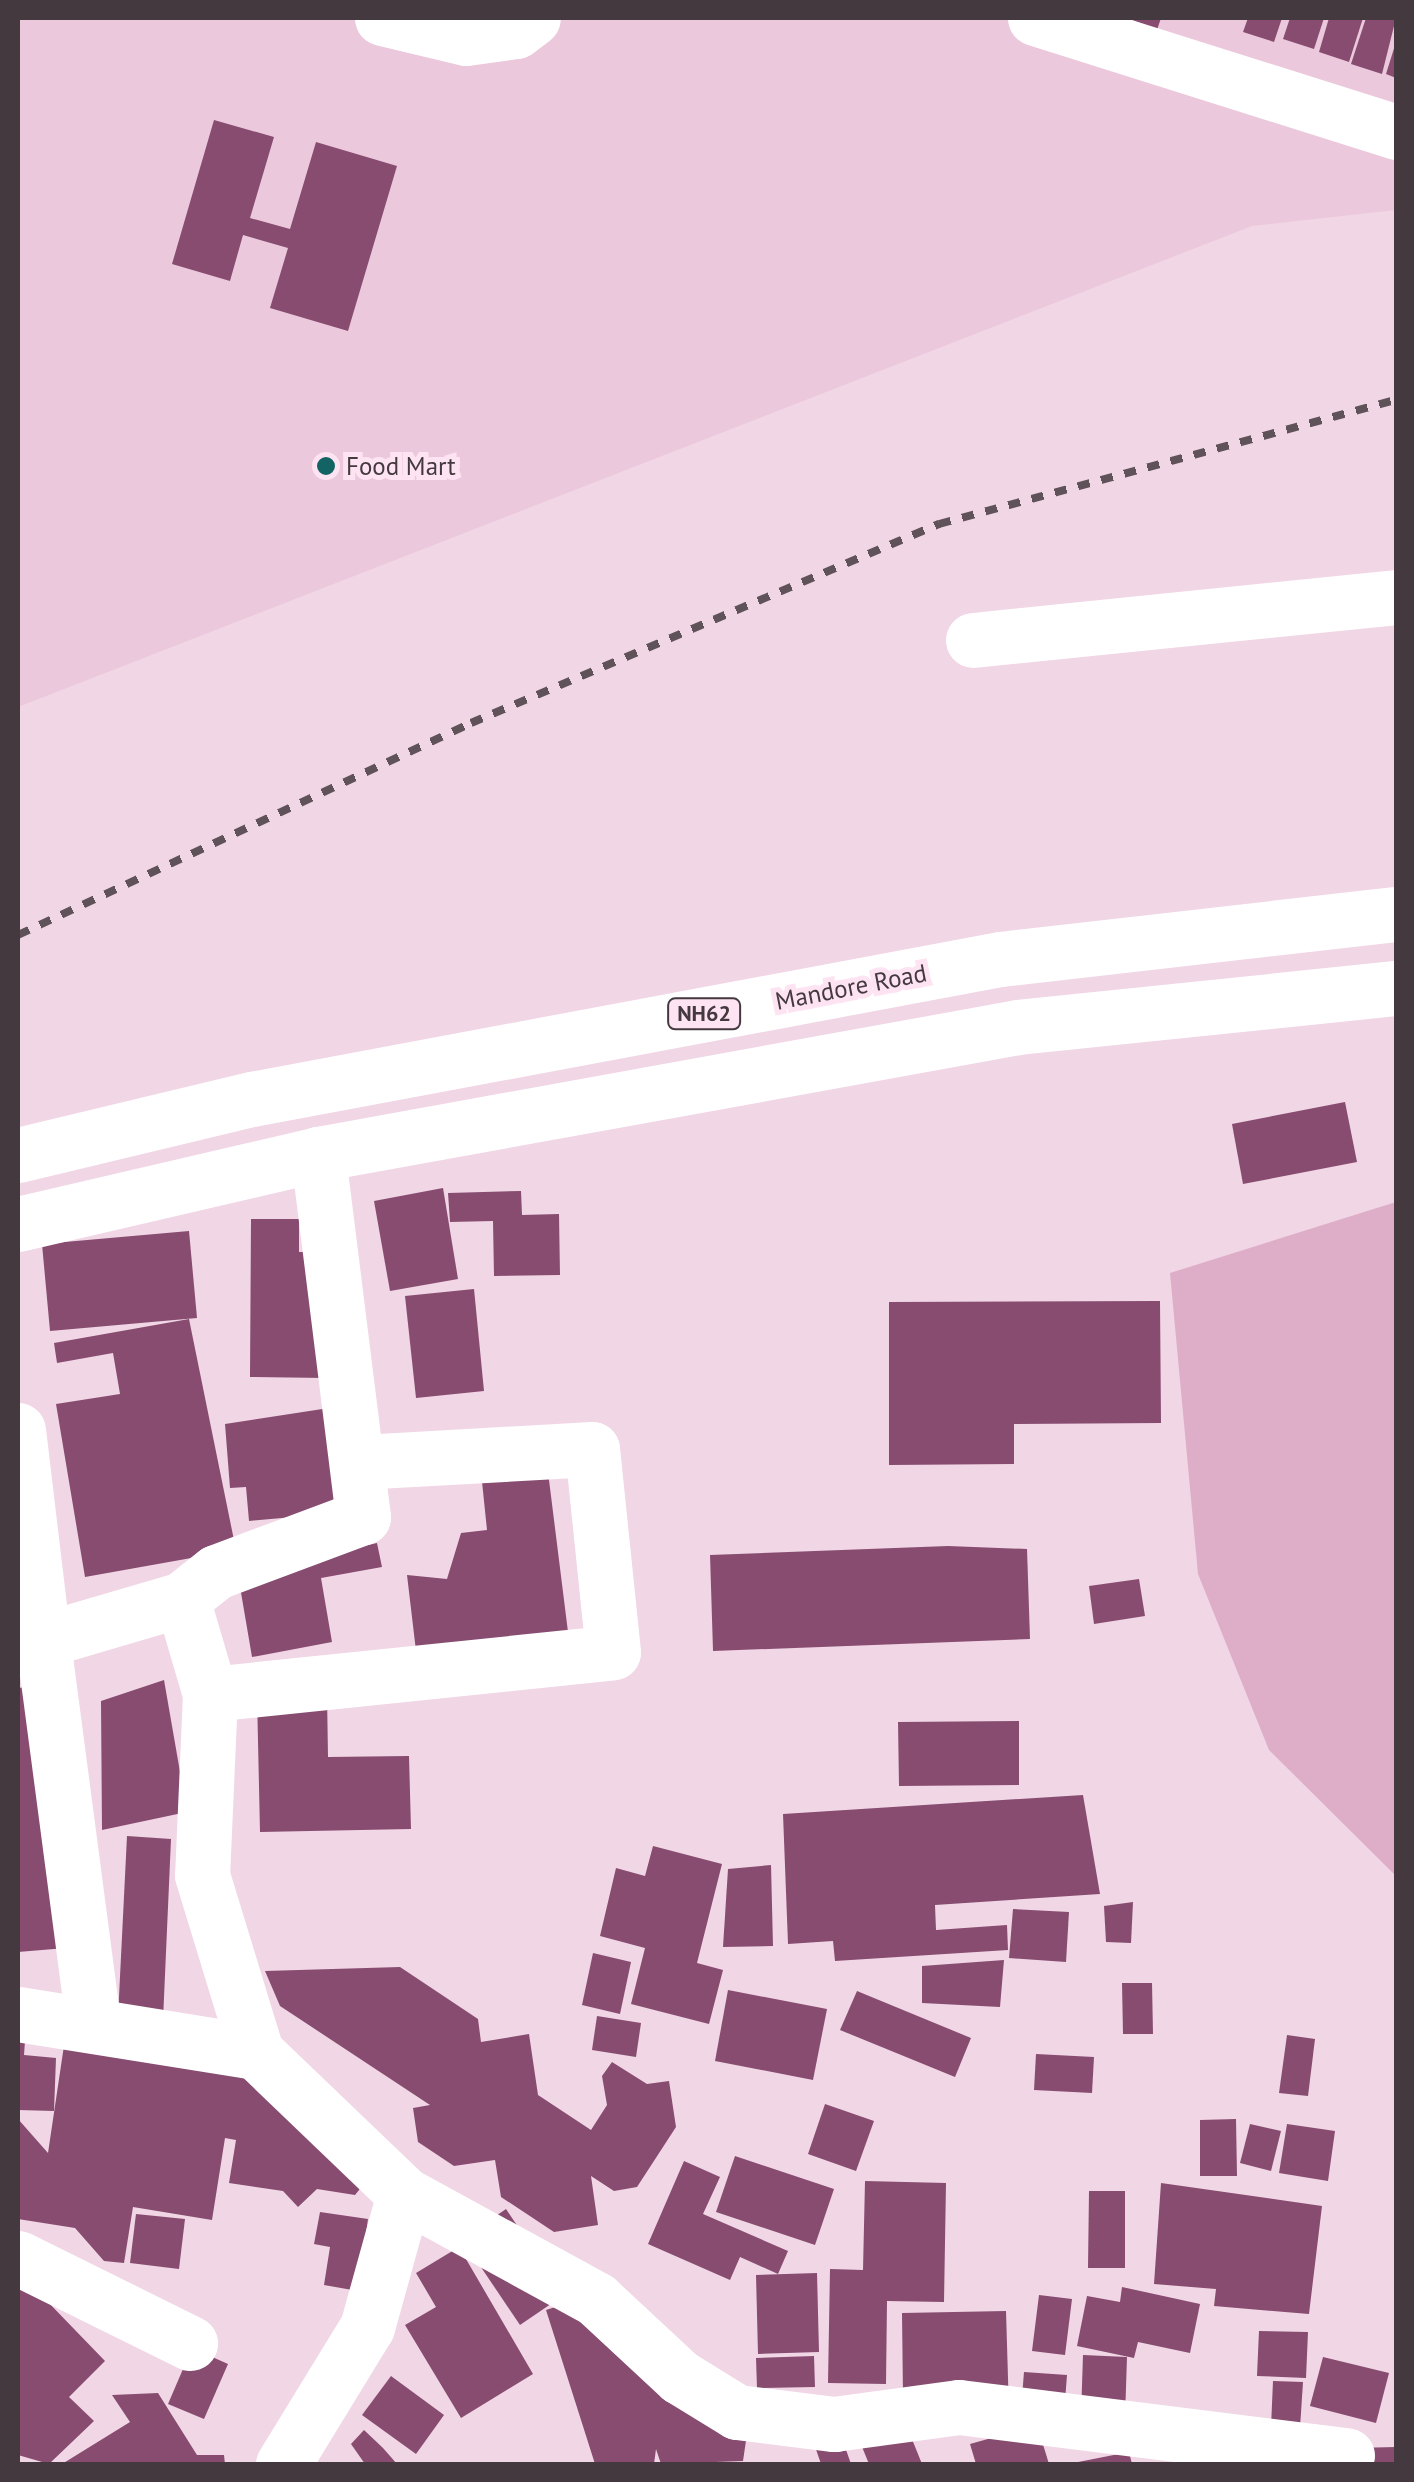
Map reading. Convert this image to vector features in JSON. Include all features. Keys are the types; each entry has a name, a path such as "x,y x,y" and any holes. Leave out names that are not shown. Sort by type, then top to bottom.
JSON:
{"main road":[{"path":"382,18 466,38 516,31 532,18"},
{"path":"1036,18 1396,132"},
{"path":"974,640 1396,596"},
{"name":"Mandore Road","path":"18,1155 252,1099 1000,959 1396,914"},
{"path":"18,1224 318,1154 1018,1028 1396,988"},
{"path":"30,1645 182,1599 216,1572 362,1517 362,1462 318,1154"},
{"path":"18,1430 30,1645 93,2022"},
{"path":"210,1694 613,1652 592,1449 362,1462"},
{"path":"182,1599 210,1694 202,1875 256,2052 404,2194 596,2299 680,2377 737,2412 834,2424 959,2407 1346,2455"},
{"path":"18,2014 93,2022 256,2052"},
{"path":"283,2464 373,2312 404,2194"},
{"path":"18,2258 190,2343"}],"shaded area":[{"name":"Food Mart","path":"18,18 1396,18 1396,210 1252,226 18,707"},
{"path":"1396,1202 1396,1876 1269,1750 1198,1574 1170,1273"}],"building":[{"path":"1127,18 1161,18 1157,30"},
{"path":"1248,18 1282,18 1274,42 1243,32"},
{"path":"1290,18 1324,18 1314,49 1283,39"},
{"path":"1329,18 1363,18 1349,62 1319,52"},
{"path":"1366,18 1396,18 1382,74 1351,64"},
{"path":"1396,42 1396,78 1386,74"},
{"path":"214,120 274,137 250,218 290,229 316,142 397,166 348,331 270,308 288,248 243,235 230,281 172,264"},
{"path":"1345,1102 1357,1162 1243,1184 1232,1124"},
{"path":"443,1188 458,1279 390,1291 374,1201"},
{"path":"521,1191 522,1215 559,1214 560,1275 494,1276 493,1221 450,1222 448,1193"},
{"path":"251,1219 299,1219 299,1252 327,1252 325,1378 250,1377"},
{"path":"189,1231 197,1318 50,1331 42,1244"},
{"path":"474,1289 484,1391 416,1398 405,1296"},
{"path":"1160,1301 1161,1423 1014,1424 1014,1464 889,1465 889,1302"},
{"path":"189,1319 236,1550 85,1577 56,1404 120,1394 113,1353 57,1363 54,1343"},
{"path":"342,1406 349,1512 249,1521 246,1487 230,1488 225,1424"},
{"path":"547,1464 568,1632 416,1651 407,1575 447,1579 461,1533 487,1530 481,1472"},
{"path":"377,1543 382,1567 321,1578 332,1642 252,1657 238,1575"},
{"path":"948,1546 1027,1549 1030,1639 713,1651 710,1555"},
{"path":"1139,1579 1145,1616 1094,1624 1089,1586"},
{"path":"164,1680 187,1812 102,1830 101,1701"},
{"path":"37,1686 66,1948 18,1952 18,1688"},
{"path":"327,1694 328,1757 409,1756 411,1829 260,1832 257,1696"},
{"path":"1019,1721 1019,1785 899,1786 898,1722"},
{"path":"1083,1795 1100,1894 935,1905 936,1930 1007,1925 1008,1950 835,1961 833,1941 788,1944 783,1814"},
{"path":"127,1836 171,1839 163,2020 118,2017"},
{"path":"653,1846 722,1864 697,1963 723,1970 709,2024 631,2004 645,1948 600,1936 616,1868 645,1876"},
{"path":"771,1865 773,1946 723,1947 728,1869"},
{"path":"1133,1902 1131,1943 1106,1942 1104,1906"},
{"path":"1013,1909 1069,1912 1066,1962 1009,1958"},
{"path":"593,1953 631,1962 620,2014 582,2005"},
{"path":"1004,1960 1000,2007 922,2003 922,1966"},
{"path":"400,1967 478,2019 481,2042 529,2034 538,2095 591,2130 607,2105 602,2076 612,2062 647,2084 669,2081 676,2127 637,2187 614,2191 591,2176 598,2225 554,2232 501,2197 495,2160 454,2166 418,2142 413,2108 430,2105 280,2006 265,1971"},
{"path":"1122,1983 1152,1983 1153,2034 1123,2034"},
{"path":"728,1990 827,2009 813,2080 715,2061"},
{"path":"857,1991 971,2038 955,2077 840,2030"},
{"path":"597,2016 641,2023 636,2057 592,2050"},
{"path":"66,2032 231,2058 372,2174 355,2195 317,2189 298,2207 283,2191 229,2183 236,2140 225,2138 212,2220 133,2207 124,2263 104,2261 75,2228 18,2219 18,2119 48,2153"},
{"path":"1287,2035 1315,2039 1308,2096 1279,2093"},
{"path":"18,2040 25,2041 24,2055 56,2058 54,2111 18,2110"},
{"path":"1036,2054 1094,2057 1092,2093 1034,2090"},
{"path":"825,2104 874,2121 856,2171 808,2154"},
{"path":"1236,2119 1237,2176 1200,2176 1200,2120"},
{"path":"1250,2124 1281,2131 1271,2171 1240,2163"},
{"path":"1287,2124 1335,2131 1328,2181 1279,2173"},
{"path":"735,2156 834,2189 815,2245 716,2212"},
{"path":"684,2161 720,2177 703,2214 788,2251 778,2274 740,2257 730,2280 648,2244"},
{"path":"865,2181 946,2183 944,2302 887,2301 886,2384 828,2383 830,2269 863,2270"},
{"path":"1161,2183 1322,2206 1309,2314 1214,2306 1216,2289 1154,2284"},
{"path":"1089,2191 1125,2191 1125,2268 1088,2268"},
{"path":"506,2209 564,2295 520,2325 462,2239"},
{"path":"320,2212 368,2219 358,2291 324,2285 330,2247 314,2244"},
{"path":"136,2214 185,2219 179,2269 130,2263"},
{"path":"459,2247 533,2374 461,2418 405,2325 436,2307 416,2273"},
{"path":"18,2271 105,2361 69,2397 94,2421 49,2464 18,2455"},
{"path":"817,2273 819,2352 758,2354 756,2275"},
{"path":"1122,2287 1200,2304 1190,2353 1138,2342 1134,2358 1077,2346 1087,2296 1120,2302"},
{"path":"599,2293 752,2400 743,2461 661,2464 656,2449 654,2464 595,2464 546,2310"},
{"path":"1039,2295 1072,2299 1065,2355 1032,2351"},
{"path":"1006,2311 1009,2412 903,2396 902,2313"},
{"path":"1259,2331 1308,2332 1306,2378 1257,2376"},
{"path":"192,2348 228,2364 204,2419 168,2404"},
{"path":"1083,2355 1127,2357 1125,2418 1081,2416"},
{"path":"814,2356 815,2387 757,2388 756,2358"},
{"path":"1323,2357 1389,2373 1376,2423 1310,2406"},
{"path":"1024,2372 1067,2375 1064,2414 1021,2410"},
{"path":"391,2376 444,2415 416,2454 362,2415"},
{"path":"1273,2381 1303,2382 1300,2428 1271,2427"},
{"path":"158,2393 197,2455 224,2455 225,2464 62,2464 130,2422 112,2395"},
{"path":"895,2397 922,2464 869,2464 849,2415"},
{"path":"837,2424 851,2464 821,2464 810,2432"},
{"path":"1037,2425 1049,2464 976,2464 970,2444"},
{"path":"364,2430 397,2464 365,2464 351,2444"},
{"path":"1396,2447 1396,2464 1267,2464 1266,2450"},
{"path":"1129,2452 1132,2464 1073,2464 1073,2463"}],"railway":[{"path":"18,935 471,723 939,524 1396,400"}],"place":[{"name":"Food Mart","path":"326,466"}]}
